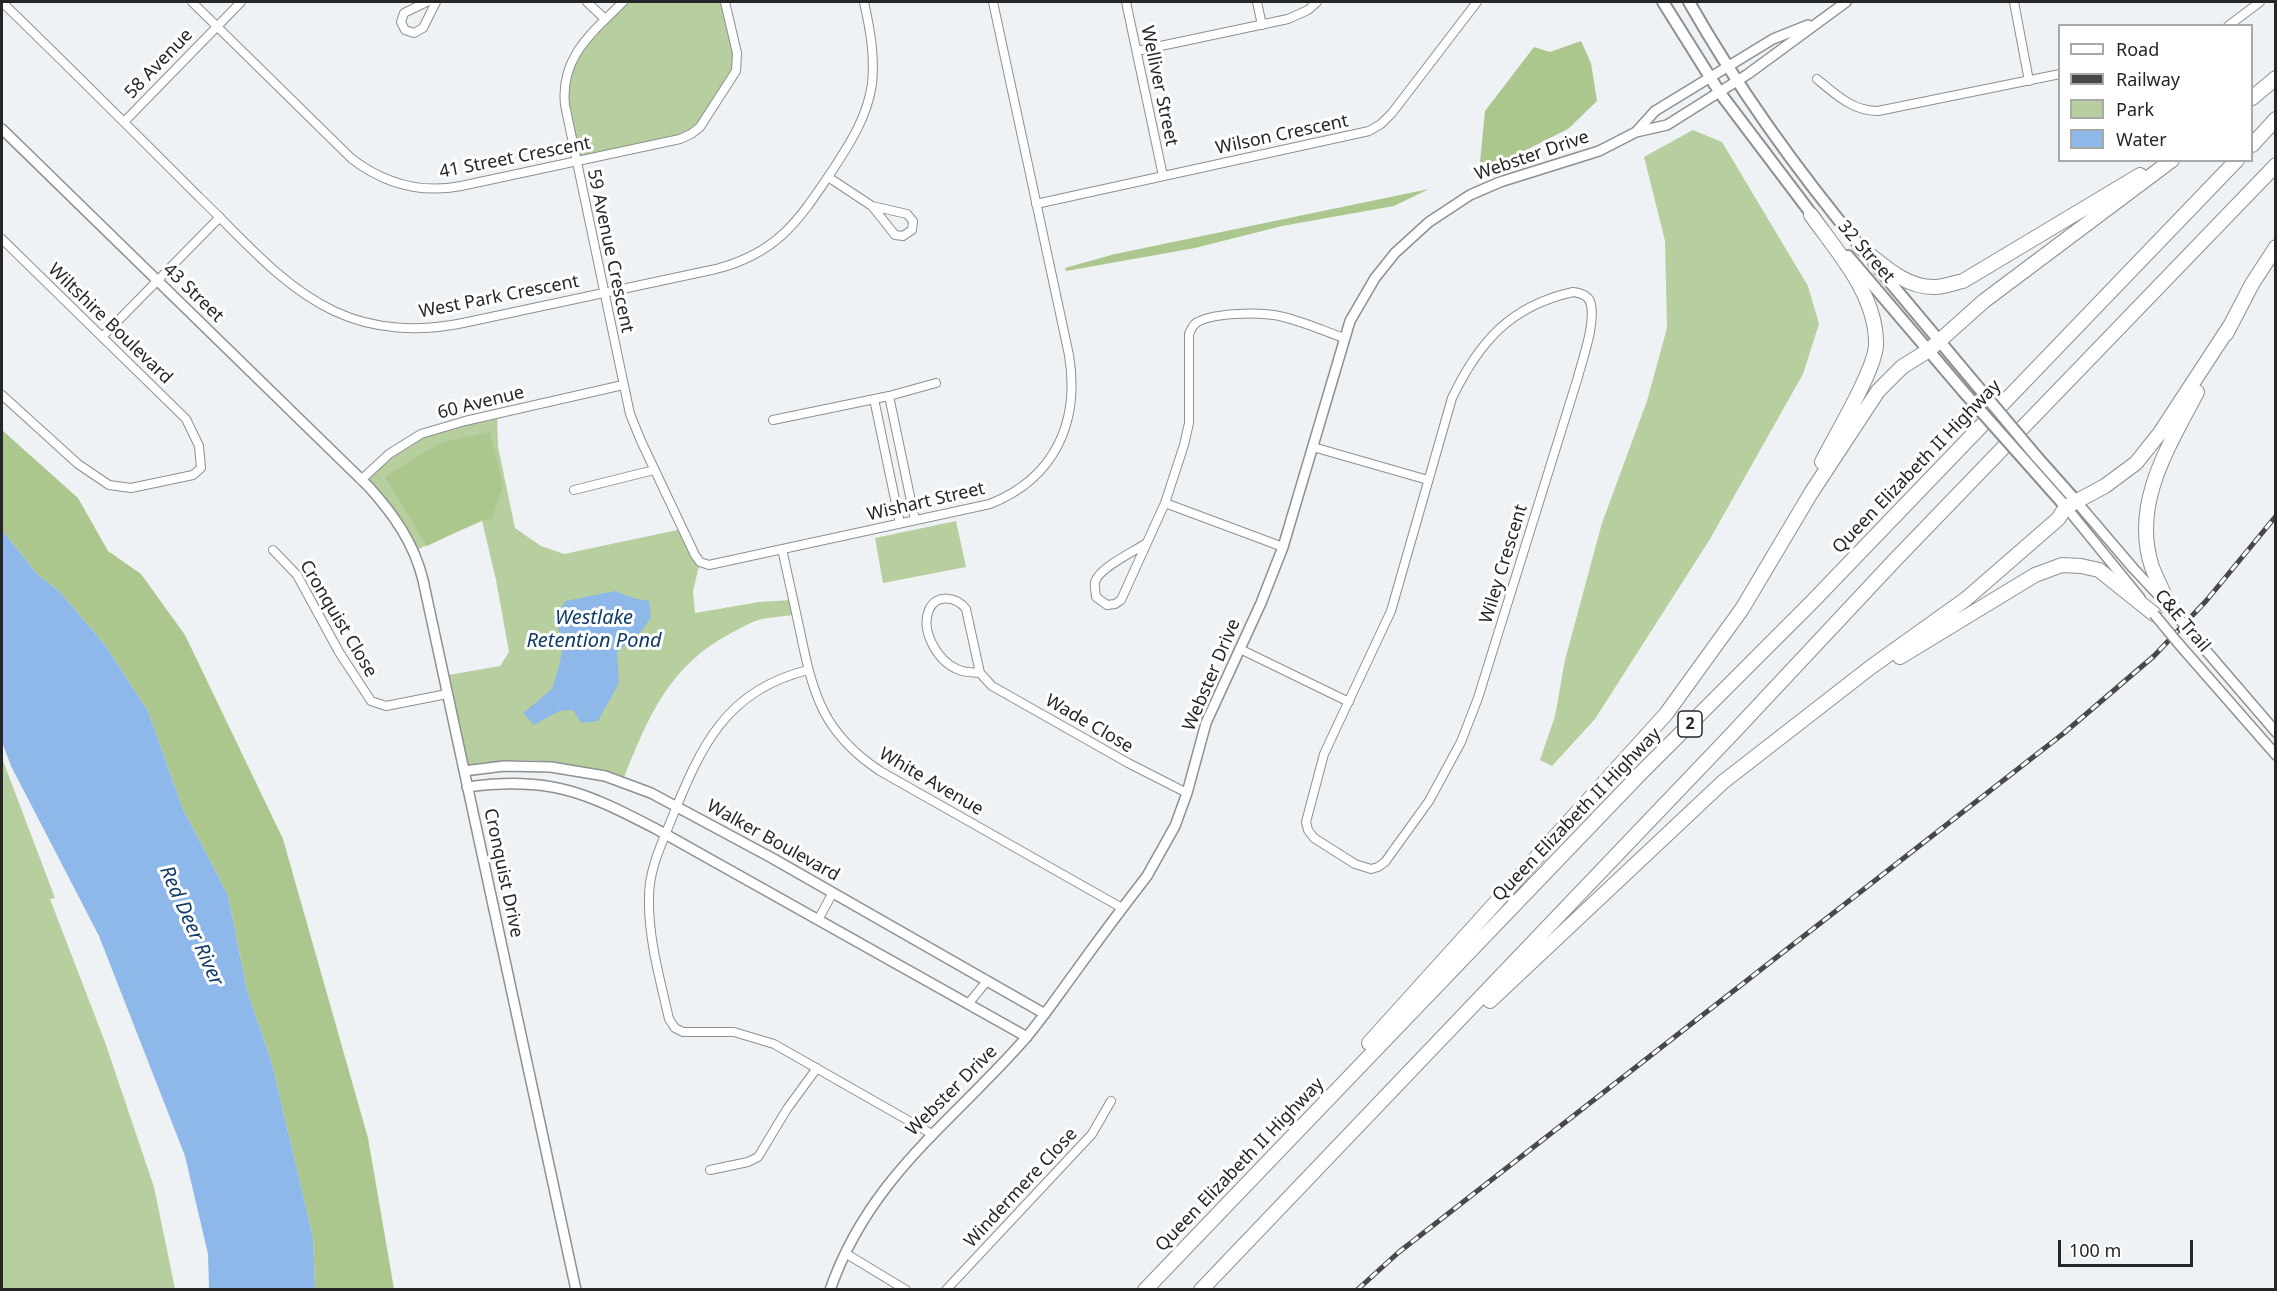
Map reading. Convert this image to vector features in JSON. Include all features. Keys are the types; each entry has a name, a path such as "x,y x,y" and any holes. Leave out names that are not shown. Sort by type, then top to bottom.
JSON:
{"highway":[{"path":"2253,97 2276,78"},
{"path":"2253,144 2276,119"},
{"path":"1860,247 1896,276 1916,283 1934,287 1963,281 2162,162"},
{"path":"1275,1154 1324,1092 1666,714 1742,609 1798,514 1878,391 1902,367 1934,345 1984,301 2169,162"},
{"name":"Queen Elizabeth II Highway","path":"1145,1290 1640,774 1812,602 2235,162"},
{"name":"2","path":"1201,1290 1365,1121 1903,552 2276,165"},
{"path":"1798,514 1865,378 1876,346 1872,311 1858,282 1811,215"},
{"path":"1365,1121 1723,782 1966,599 2058,519 2070,503 2105,486 2136,463 2160,433 2230,326 2276,247"},
{"path":"2169,606 2152,566 2146,533 2147,504 2162,459 2230,326"},
{"path":"1819,708 1968,614 2035,575 2062,565 2099,570 2154,614"}],"main road":[{"name":"32 Street","path":"1663,2 1720,93 1811,215 1934,345 1978,387 2032,460"},
{"name":"32 Street","path":"1689,2 1737,81 1825,205 1860,247 1934,345 1963,392 2032,460 2070,503"}],"street":[{"name":"41 Street Crescent","path":"192,2 352,159 370,172 389,181 409,187 448,188 680,139 691,134 700,127 736,71 737,53 725,2"},
{"name":"58 Avenue","path":"124,122 241,2"},
{"path":"427,2 404,13 401,22 405,30 414,33 423,28 436,2"},
{"path":"587,2 605,19"},
{"name":"59 Avenue Crescent","path":"623,2 580,46 566,72 564,93 623,385"},
{"name":"West Park Crescent","path":"3,7 297,290 335,312 368,323 409,329 434,328 716,269 746,259 773,243 793,226 858,130 869,99 873,53 864,2"},
{"name":"Wishart Street","path":"623,385 634,426 690,545 700,562 713,565 981,506 1012,493 1042,468 1064,433 1071,408 1072,371 993,2"},
{"name":"Welliver Street","path":"1126,2 1163,176"},
{"path":"1257,2 1262,25"},
{"path":"1137,51 1262,25 1301,14 1317,2"},
{"name":"Wilson Crescent","path":"1036,204 1354,136 1375,128 1392,113 1477,2"},
{"path":"1815,23 1846,2"},
{"path":"2014,2 2029,81"},
{"path":"2231,24 2260,2"},
{"name":"Webster Drive","path":"1636,132 1654,111 1773,39 1815,23"},
{"name":"Webster Drive","path":"830,1290 845,1253 860,1225 888,1183 932,1134 998,1070 1027,1037 1147,876 1163,849 1175,826 1187,792 1206,723 1283,546 1344,338 1361,300 1385,264 1414,234 1470,195 1500,182 1599,151 1636,132 1667,125 1720,93 1783,50 1815,23"},
{"path":"1817,79 1850,105 1865,111 1878,111 2058,74"},
{"name":"43 Street","path":"2,129 361,480"},
{"path":"828,177 872,206 895,235 899,237 908,235 912,230 913,220 907,214 872,206"},
{"path":"102,337 220,217"},
{"name":"Wiltshire Boulevard","path":"2,239 180,413 194,433 199,446 202,463 199,472 131,488 117,488 100,480 78,464 2,395"},
{"name":"Wiley Crescent","path":"1573,292 1581,293 1591,304 1589,333 1578,377 1478,698 1461,742 1428,801 1385,862 1371,869 1355,864 1314,838 1307,826 1324,754 1349,702 1391,611 1452,398 1468,366 1483,345 1502,326 1522,312 1573,292"},
{"path":"1145,544 1114,563 1100,575 1095,582 1096,597 1107,605 1121,600 1165,503 1189,423 1189,334 1192,327 1197,322 1215,317 1240,314 1273,315 1344,338"},
{"path":"773,420 889,396 936,383"},
{"name":"60 Avenue","path":"361,480 389,454 421,434 465,421 623,385"},
{"path":"889,396 915,520"},
{"path":"874,399 900,523"},
{"path":"1312,447 1428,480"},
{"path":"574,490 654,470"},
{"name":"Cronquist Drive","path":"361,480 394,518 414,550 423,580 576,1290"},
{"path":"1165,503 1283,546"},
{"name":"C&E Trail","path":"2070,503 2169,606 2276,732"},
{"name":"C&E Trail","path":"2070,503 2154,614 2276,755"},
{"name":"White Avenue","path":"783,549 815,694 826,717 846,744 867,763 1122,908"},
{"name":"Cronquist Close","path":"273,550 297,575 370,701 386,706 447,694"},
{"name":"Wade Close","path":"980,673 959,671 948,665 936,652 927,620 929,609 936,602 946,598 962,602 966,609 980,673 992,686 1135,768 1187,792"},
{"path":"1239,649 1349,702"},
{"path":"808,670 764,686 751,694 724,718 701,751 665,834 653,867 649,908 652,942 672,1026 683,1032 727,1032 759,1038 793,1053 932,1134"},
{"name":"Walker Boulevard","path":"464,771 522,765 570,769 627,783 677,806 772,858 1045,1014"},
{"path":"467,787 519,782 573,790 614,806 1027,1037"},
{"path":"818,920 832,894"},
{"path":"968,1004 987,981"},
{"path":"710,1170 748,1162 758,1157 787,1109 817,1068"},
{"name":"Windermere Close","path":"946,1290 1092,1134 1111,1101"},
{"path":"845,1253 906,1290"}],"green space":[{"path":"623,2 724,2 737,65 691,134 576,161 565,105 570,62"},
{"path":"1581,41 1591,63 1597,101 1568,129 1490,168 1480,162 1485,111 1534,47 1550,52"},
{"path":"1693,130 1722,142 1808,286 1819,324 1803,374 1710,539 1595,719 1552,766 1540,760 1555,716 1565,660 1602,523 1647,401 1667,328 1665,241 1644,157"},
{"path":"1429,189 1394,206 1282,226 1195,248 1066,271 1065,268 1115,254"},
{"path":"497,413 498,447 515,528 541,546 564,554 682,529 700,562 693,591 695,613 759,602 791,600 794,615 751,623 711,645 692,660 663,695 652,714 623,780 594,770 531,760 500,762 464,771 443,676 500,666 509,652 496,580 482,521 414,551 361,480 421,434"},
{"path":"2,430 78,498 108,551 141,574 185,635 283,839 368,1138 394,1289 315,1289 313,1237 271,1060 247,991 228,895 183,809 148,711 105,645 60,592 37,574 2,530"},
{"path":"490,432 503,486 492,519 481,520 427,546 385,477 440,443"},
{"path":"956,521 966,567 883,583 875,538"},
{"path":"2,758 55,898 50,899 105,1042 154,1187 175,1289 2,1289"}],"water":[{"name":"Red Deer River","path":"2,530 37,574 60,592 105,645 148,711 183,809 228,895 247,991 271,1060 313,1237 315,1289 209,1289 208,1254 185,1156 99,936 11,766 2,742"},
{"name":"Westlake Retention Pond","path":"615,591 649,601 651,617 641,632 617,652 619,683 598,721 581,723 573,710 559,711 534,725 523,713 552,689 564,642 553,617 566,601"}],"railway":[{"path":"1357,1290 1399,1252 2064,733 2154,656 2206,601 2276,516"}]}
